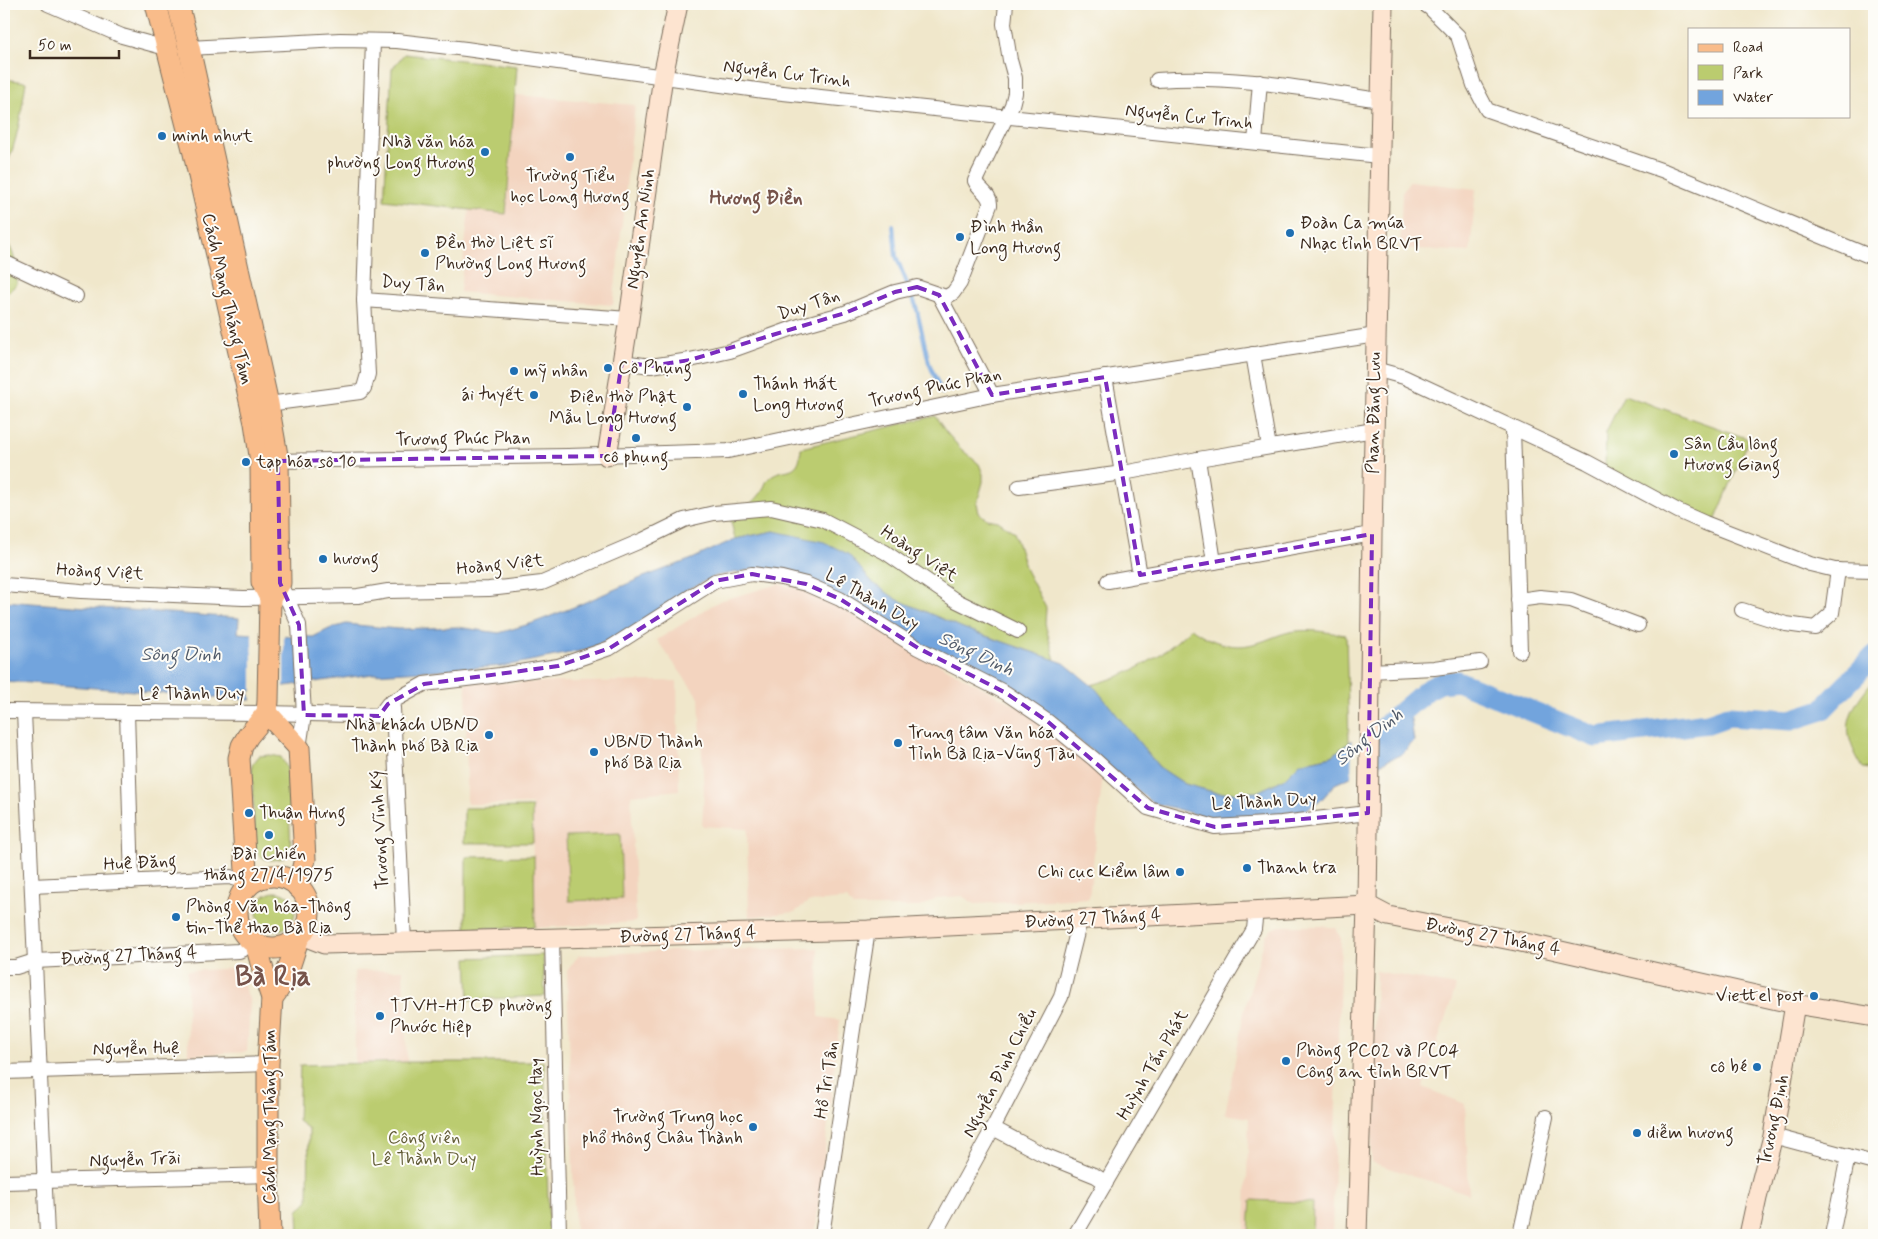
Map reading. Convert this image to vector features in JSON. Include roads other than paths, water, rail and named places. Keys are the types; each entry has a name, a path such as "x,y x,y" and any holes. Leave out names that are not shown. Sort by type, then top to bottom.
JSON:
{"main road":[{"name":"Cách Mạng Tháng Tám","path":"156,4 193,149 252,414 269,461"},
{"name":"Cách Mạng Tháng Tám","path":"178,4 190,48 268,404 269,461 278,592 270,623 268,707"},
{"path":"166,48 190,48"},
{"path":"247,887 239,758 242,746 268,707 299,748 305,859 298,887"},
{"path":"272,998 287,977 299,937 306,926 308,910 304,895 289,880 267,876 256,880 247,887 239,902 238,919 242,930 253,942 267,948 278,948 288,945 299,937"},
{"name":"Cách Mạng Tháng Tám","path":"253,942 272,998 268,1064 270,1235"}],"street":[{"path":"48,4 122,36 166,48"},
{"name":"Nguyễn An Ninh","path":"608,456 629,319 662,76 678,4"},
{"path":"939,295 946,297 953,293 960,283 990,205 988,196 978,187 975,181 1006,117 1015,93 1015,78 1004,24 1006,4"},
{"name":"Phan Đăng Lưu","path":"1357,1235 1367,905 1372,534 1383,4"},
{"path":"1424,4 1458,36 1474,85 1487,110 1664,171 1874,258"},
{"name":"Nguyễn Cư Trinh","path":"190,48 340,40 398,41 764,91 1379,156"},
{"name":"Duy Tân","path":"373,41 364,300 629,319"},
{"path":"1157,80 1191,78 1260,82 1380,100"},
{"path":"1255,142 1260,82"},
{"path":"4,262 76,296"},
{"name":"Duy Tân","path":"622,362 651,366 730,351 799,326 845,313 895,292 917,287 939,295"},
{"path":"939,295 992,395"},
{"path":"268,404 360,392 364,388 368,374 364,300"},
{"name":"Trương Phúc Phan","path":"269,461 608,456 728,451 992,395 1376,335"},
{"path":"1253,354 1269,447"},
{"path":"1375,369 1404,377 1587,462 1678,511 1810,564 1838,570 1874,570"},
{"path":"1105,377 1140,575"},
{"path":"1513,429 1520,651"},
{"path":"1019,487 1123,473 1374,430"},
{"path":"1198,459 1214,562"},
{"name":"Hoàng Việt","path":"4,585 81,591 243,598 278,592 358,596 388,591 489,589 542,582 635,544 684,520 714,513 771,508 823,520 885,552 955,600 1018,631"},
{"path":"1108,581 1372,534"},
{"path":"1742,610 1786,624 1815,628 1832,613 1838,570"},
{"name":"Lê Thành Duy","path":"4,711 127,712 268,707 386,716 392,701 424,684 558,666 610,648 715,581 752,574 798,582 840,599 918,648 1006,693 1094,759 1148,808 1214,827 1367,818"},
{"name":"Cách Mạng Tháng Tám","path":"278,592 299,625 303,709"},
{"path":"1518,600 1540,598 1571,600 1638,625"},
{"path":"1370,673 1480,662"},
{"path":"299,748 303,709"},
{"path":"24,712 47,1235"},
{"path":"127,712 132,882"},
{"name":"Trương Vĩnh Ký","path":"386,716 404,942"},
{"name":"Huệ Đăng","path":"32,886 230,877 240,880 247,887"},
{"name":"Đường 27 Tháng 4","path":"299,937 324,944 868,930 1367,905 1388,916 1521,942 1795,1004 1874,1017"},
{"name":"Huỳnh Tấn Phát","path":"1075,1235 1254,929 1256,910"},
{"name":"Nguyễn Đình Chiểu","path":"934,1235 993,1128 1061,997 1080,920"},
{"name":"Hồ Tri Tân","path":"822,1235 868,930"},
{"name":"Huỳnh Ngọc Hay","path":"552,938 559,1235"},
{"name":"Đường 27 Tháng 4","path":"4,967 16,967 35,961 239,951 253,942"},
{"name":"Trương Định","path":"1749,1235 1756,1198 1773,1136 1795,1004"},
{"name":"Nguyễn Huệ","path":"4,1072 268,1064"},
{"path":"1520,1235 1546,1117"},
{"path":"993,1128 1044,1155 1096,1176 1106,1183"},
{"path":"1773,1136 1874,1162"},
{"path":"1832,1235 1848,1156"},
{"name":"Nguyễn Trãi","path":"4,1182 268,1175"}],"water":[{"name":"Sông Dinh","path":"774,531 824,542 848,554 873,583 896,599 963,628 1064,663 1096,689 1159,767 1185,784 1217,793 1257,792 1284,779 1300,763 1332,756 1389,711 1411,719 1414,741 1402,754 1335,784 1322,799 1305,810 1263,817 1220,821 1151,802 1054,719 994,677 918,643 805,577 785,570 756,569 716,576 686,590 638,628 585,650 505,666 373,674 249,691 251,700 4,681 4,601 239,618 238,633 313,637 329,629 346,624 398,629 457,627 499,633 533,623 574,607 641,578 692,559 735,539"}],"waterway":[{"path":"893,225 896,256 916,306 929,363 942,393"},
{"name":"Sông Dinh","path":"1377,733 1427,690 1440,683 1457,681 1596,737 1708,723 1728,716 1791,720 1822,710 1874,656"}],"place":[{"name":"minh nhựt","path":"162,136"},
{"name":"Nhà văn hóa phường Long Hương","path":"485,152"},
{"name":"Trường Tiểu học Long Hương","path":"570,157"},
{"name":"Đoàn Ca múa Nhạc tỉnh BRVT","path":"1290,233"},
{"name":"Đình thần Long Hương","path":"960,237"},
{"name":"Đền thờ Liệt sĩ Phường Long Hương","path":"425,253"},
{"name":"Cô Phụng","path":"608,368"},
{"name":"mỹ nhân","path":"514,371"},
{"name":"Thánh thất Long Hương","path":"743,394"},
{"name":"ái tuyết","path":"534,395"},
{"name":"Điện thờ Phật Mẫu Long Hương","path":"687,407"},
{"name":"cô phụng","path":"636,438"},
{"name":"Sân Cầu lông Hương Giang","path":"1674,454"},
{"name":"tạp hóa sô 10","path":"246,462"},
{"name":"hương","path":"323,559"},
{"name":"Nhà khách UBND Thành phố Bà Rịa","path":"489,735"},
{"name":"Trung tâm Văn hóa Tỉnh Bà Rịa-Vũng Tàu","path":"898,743"},
{"name":"UBND Thành phố Bà Rịa","path":"594,752"},
{"name":"Thuận Hưng","path":"249,813"},
{"name":"Đài Chiến thắng 27/4/1975","path":"269,835"},
{"name":"Thanh tra","path":"1247,868"},
{"name":"Chi cục Kiểm lâm","path":"1180,872"},
{"name":"Phòng Văn hóa-Thông tin-Thể thao Bà Rịa","path":"176,917"},
{"name":"Viettel post","path":"1814,996"},
{"name":"TTVH-HTCĐ phường Phước Hiệp","path":"380,1016"},
{"name":"Phòng PC02 và PC04 Công an tỉnh BRVT","path":"1286,1061"},
{"name":"cô bé","path":"1757,1067"},
{"name":"Trường Trung học phổ thông Châu Thành","path":"753,1127"},
{"name":"diễm hương","path":"1637,1133"}],"district":[{"name":"Hương Điền","path":"756,198"},
{"name":"Bà Rịa","path":"273,977"}],"park label":[{"name":"Công viên Lê Thành Duy","path":"424,1148"}]}
